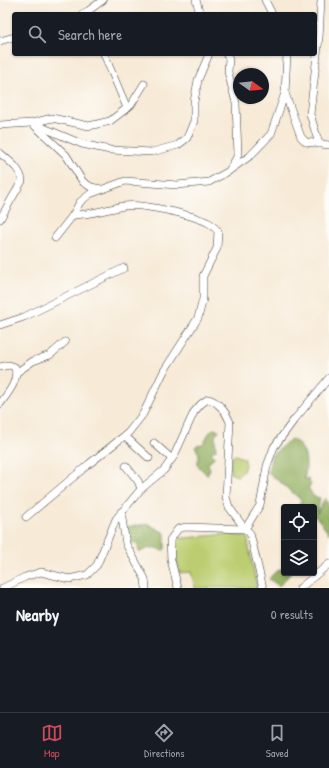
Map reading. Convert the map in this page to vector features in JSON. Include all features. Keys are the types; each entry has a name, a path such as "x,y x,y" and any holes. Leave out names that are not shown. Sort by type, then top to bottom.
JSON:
{"street":[{"path":"88,12 104,0"},
{"path":"196,0 199,12"},
{"path":"265,0 271,12"},
{"path":"317,55 321,0"},
{"path":"0,41 12,38"},
{"path":"105,56 128,108"},
{"path":"32,123 82,144 110,150 152,152 178,145 187,138 194,121 194,102 198,80 208,56"},
{"path":"228,56 229,58 228,72 236,103 238,155 229,171"},
{"path":"55,238 80,202 90,194 125,181 176,185 209,182 229,171 250,156 271,134 285,93 287,56"},
{"path":"317,56 310,114 319,144"},
{"path":"0,125 32,123 52,118 89,126 110,121 131,106 144,84"},
{"path":"285,93 301,138 306,142 329,145"},
{"path":"32,123 66,156 83,182 92,187 102,189"},
{"path":"0,153 22,175 22,181 0,220"},
{"path":"26,518 88,464 125,436 143,414 164,371 198,318 203,299 203,276 217,248 218,231 209,223 167,210 139,206 124,206 104,211 72,215"},
{"path":"0,325 24,317 124,268"},
{"path":"0,404 10,391 16,373 33,361 50,355 65,342"},
{"path":"0,367 9,365 14,367 16,373"},
{"path":"245,529 260,505 267,466 274,447 329,378"},
{"path":"3,588 25,577 41,572 69,580 87,575 96,565 116,519 141,489 164,470 172,459 194,412 208,399 214,400 226,413 230,422 226,497 231,511 250,533 263,588"},
{"path":"125,436 149,458"},
{"path":"154,443 172,459"},
{"path":"126,466 138,482 141,489"},
{"path":"121,512 126,544 145,580 146,588"},
{"path":"178,588 170,560 170,540 174,533 185,527 245,529"},
{"path":"300,588 329,564"}],"green space":[{"path":"213,429 219,430 215,436 216,450 211,452 214,457 208,464 210,469 207,475 197,465 199,454 195,447 204,443 209,433"},
{"path":"291,439 300,446 306,462 304,479 308,479 311,485 308,487 313,496 320,498 317,514 317,504 300,504 299,502 303,502 268,472 272,455"},
{"path":"236,455 245,459 244,469 242,473 237,476 230,473 232,457"},
{"path":"325,498 329,506 329,534 317,517 317,514"},
{"path":"148,524 165,533 165,549 162,551 154,548 139,552 138,546 134,542 127,542 126,527"},
{"path":"229,534 247,537 257,588 195,588 191,572 179,573 174,539"},
{"path":"281,569 281,576 288,576 279,586 269,579 274,573"}]}
